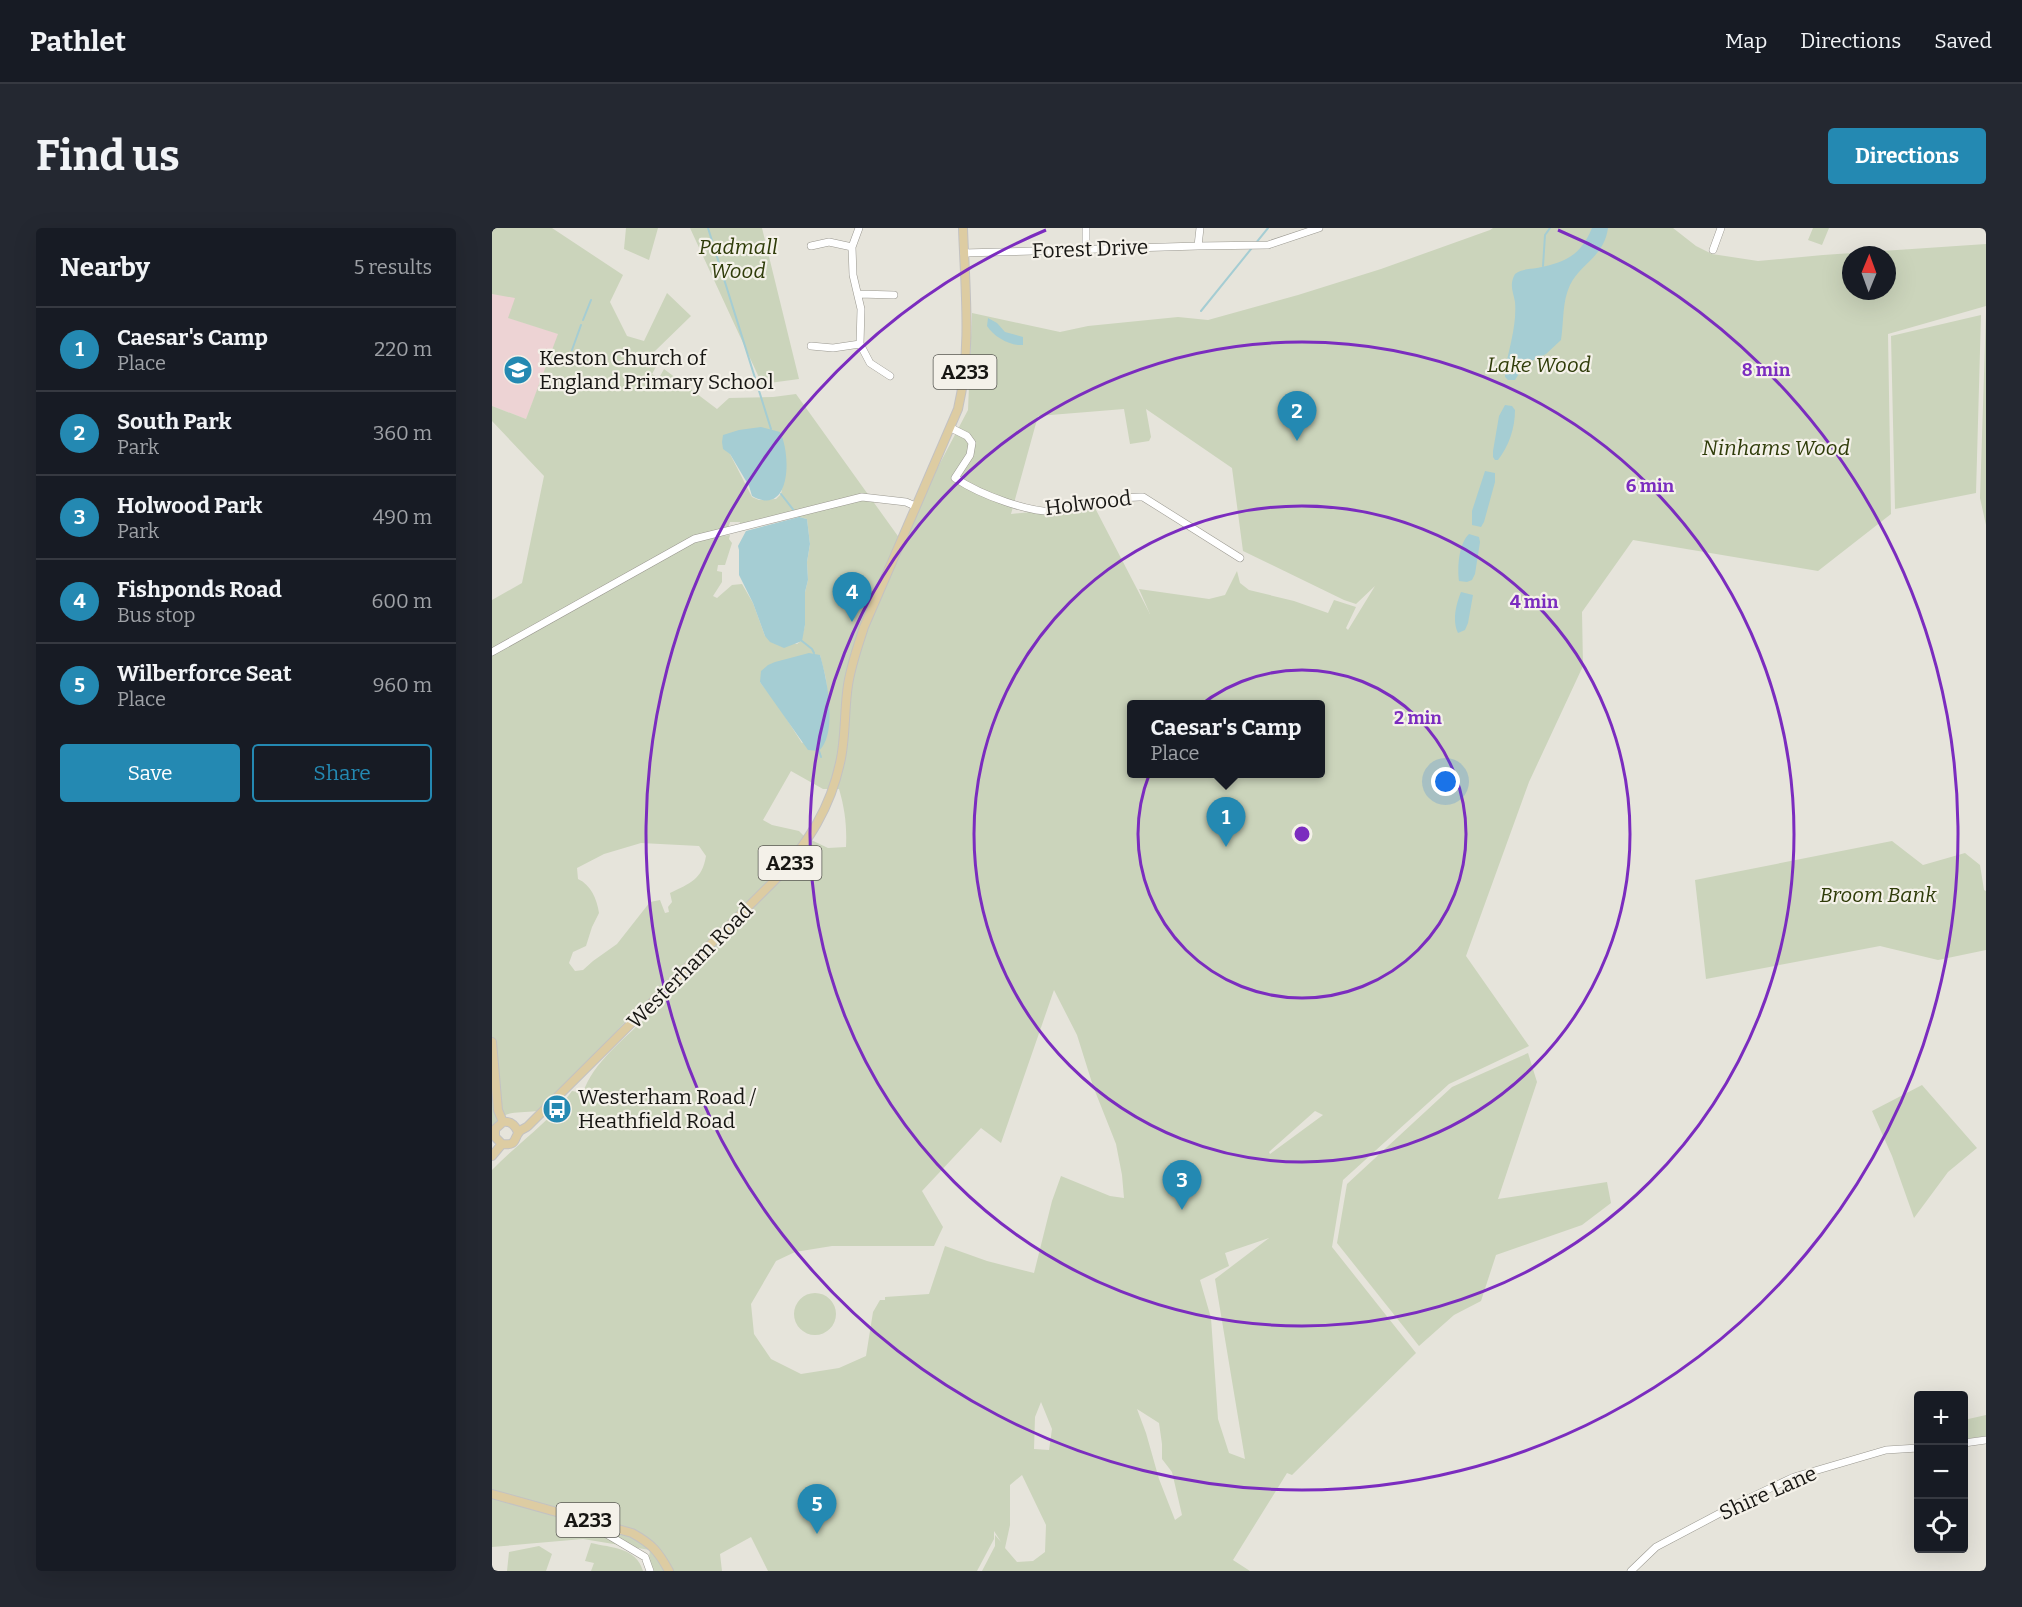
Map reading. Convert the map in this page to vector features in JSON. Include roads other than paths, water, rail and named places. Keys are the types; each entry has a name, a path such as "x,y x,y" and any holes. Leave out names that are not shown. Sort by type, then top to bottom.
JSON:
{"main road":[{"name":"Westerham Road","path":"492,1156 502,1144 514,1142 518,1132 528,1126 779,876 806,843 827,804 841,760 848,686 852,664 864,627 951,428 963,388 966,362 963,228"},
{"path":"492,1042 498,1110 502,1122"},
{"path":"502,1144 497,1141 495,1133 497,1126 502,1122 511,1122 516,1126 518,1132"},
{"name":"A233","path":"492,1494 632,1533 646,1541 658,1552 669,1571"}],"street":[{"path":"859,228 852,248 853,275 861,309 860,344 870,363 890,375"},
{"path":"1086,228 1086,249"},
{"path":"1198,246 1200,228"},
{"name":"Forest Drive","path":"964,253 1268,244 1319,228"},
{"path":"1713,250 1721,228"},
{"path":"811,246 829,243 852,248"},
{"path":"859,294 894,295"},
{"path":"811,345 833,348 860,344"},
{"name":"Holwood","path":"951,428 967,436 972,443 970,454 955,478 966,485 1036,510 1058,512 1128,497 1143,497 1240,558"},
{"path":"492,652 694,539 862,497 906,502 915,506"},
{"path":"1968,1442 1986,1440"},
{"name":"Shire Lane","path":"1631,1571 1656,1547 1794,1477 1886,1450 1914,1448"},
{"path":"580,1518 645,1557 650,1571"}],"water":[{"path":"1592,228 1608,228 1606,238 1597,253 1575,277 1567,291 1561,340 1546,354 1525,364 1515,380 1508,380 1505,377 1505,370 1515,319 1512,285 1515,274 1556,263 1571,256 1582,245"},
{"path":"988,318 997,323 1005,332 1023,337 1023,345 1013,344 998,337 987,326"},
{"path":"1505,405 1512,406 1515,410 1514,423 1505,449 1498,460 1495,460 1493,451 1499,416"},
{"path":"761,427 780,432 784,442 787,467 781,491 775,498 765,500 752,496 749,486 730,454 723,449 722,442 723,435"},
{"path":"1485,471 1495,473 1495,482 1481,527 1472,525 1472,511"},
{"path":"799,517 807,519 810,544 805,592 805,625 802,641 784,648 770,642 765,636 753,603 739,575 738,546 746,531"},
{"path":"1469,534 1479,537 1480,542 1475,574 1472,580 1459,581 1459,556"},
{"path":"1461,592 1473,595 1468,623 1465,630 1458,633 1455,612"},
{"path":"809,653 820,655 829,705 828,732 825,743 819,751 808,750 760,682 761,671 768,665"}],"waterway":[{"path":"708,228 771,429"},
{"path":"1201,311 1268,228"},
{"path":"1543,266 1545,235 1550,228"},
{"path":"583,320 591,300"},
{"path":"572,350 581,325"},
{"path":"781,494 799,517"},
{"path":"802,641 814,653"},
{"path":"819,751 821,757"}],"place":[{"name":"Keston Church of England Primary School","path":"518,370"},
{"name":"South Park","path":"1297,441"},
{"name":"Fishponds Road","path":"852,622"},
{"name":"Caesar's Camp","path":"1226,847"},
{"name":"Westerham Road / Heathfield Road","path":"557,1109"},
{"name":"Holwood Park","path":"1182,1210"},
{"name":"Wilberforce Seat","path":"817,1534"}],"park label":[{"name":"Padmall Wood","path":"738,259"},
{"name":"Lake Wood","path":"1539,365"},
{"name":"Ninhams Wood","path":"1776,448"},
{"name":"Broom Bank","path":"1878,895"}]}
